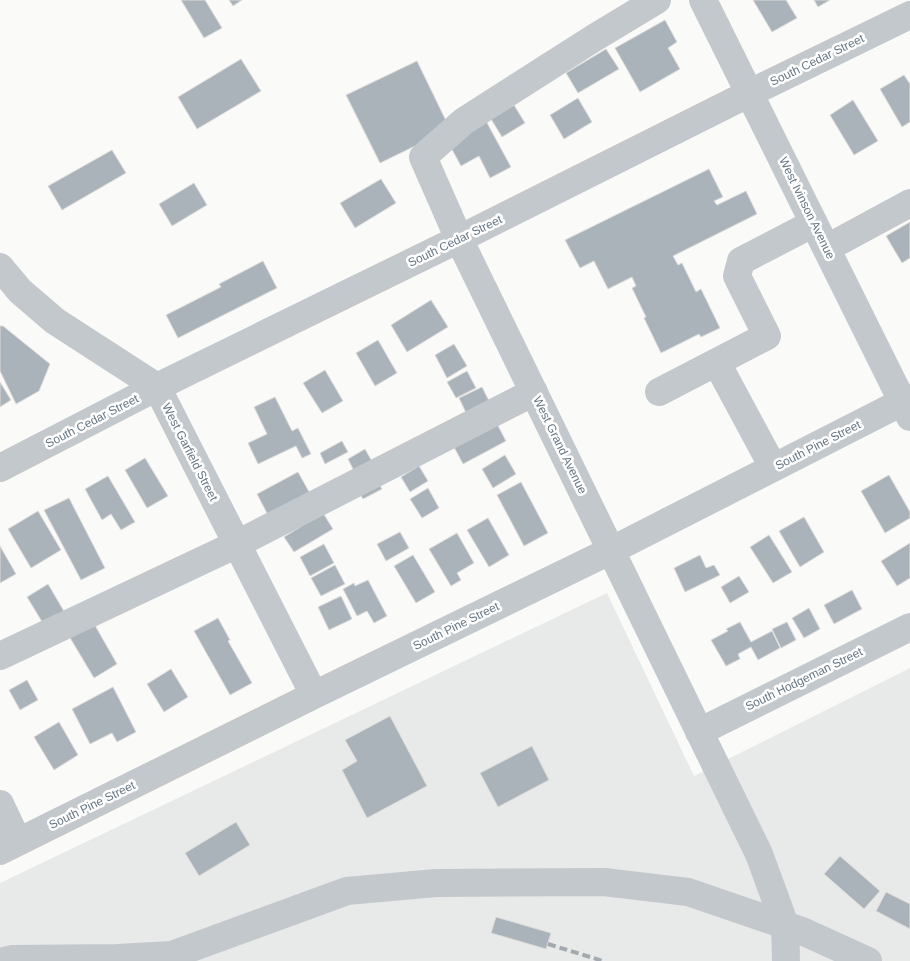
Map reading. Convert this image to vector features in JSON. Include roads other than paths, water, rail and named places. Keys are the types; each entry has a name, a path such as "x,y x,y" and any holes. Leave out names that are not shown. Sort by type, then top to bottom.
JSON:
{"street":[{"name":"West Grand Avenue","path":"657,0 464,121 423,158 459,239 759,854 785,925 786,961"},
{"name":"West Ivinson Avenue","path":"703,0 814,223 908,405"},
{"name":"South Cedar Street","path":"0,468 157,387 910,15"},
{"path":"827,248 910,204"},
{"path":"659,392 767,336 737,276 741,261 814,223"},
{"name":"West Garfield Street","path":"0,268 20,291 56,320 157,387 314,694"},
{"path":"716,363 774,467"},
{"path":"0,656 237,544 534,392"},
{"name":"South Pine Street","path":"9,846 314,694 612,550 774,467 908,405"},
{"name":"South Hodgeman Street","path":"699,732 910,626"},
{"path":"0,804 9,846"},
{"path":"4,961 12,959 167,958 347,891 436,883 604,882 688,892 802,931 868,961"}],"railway":[{"path":"548,944 603,961"}]}
